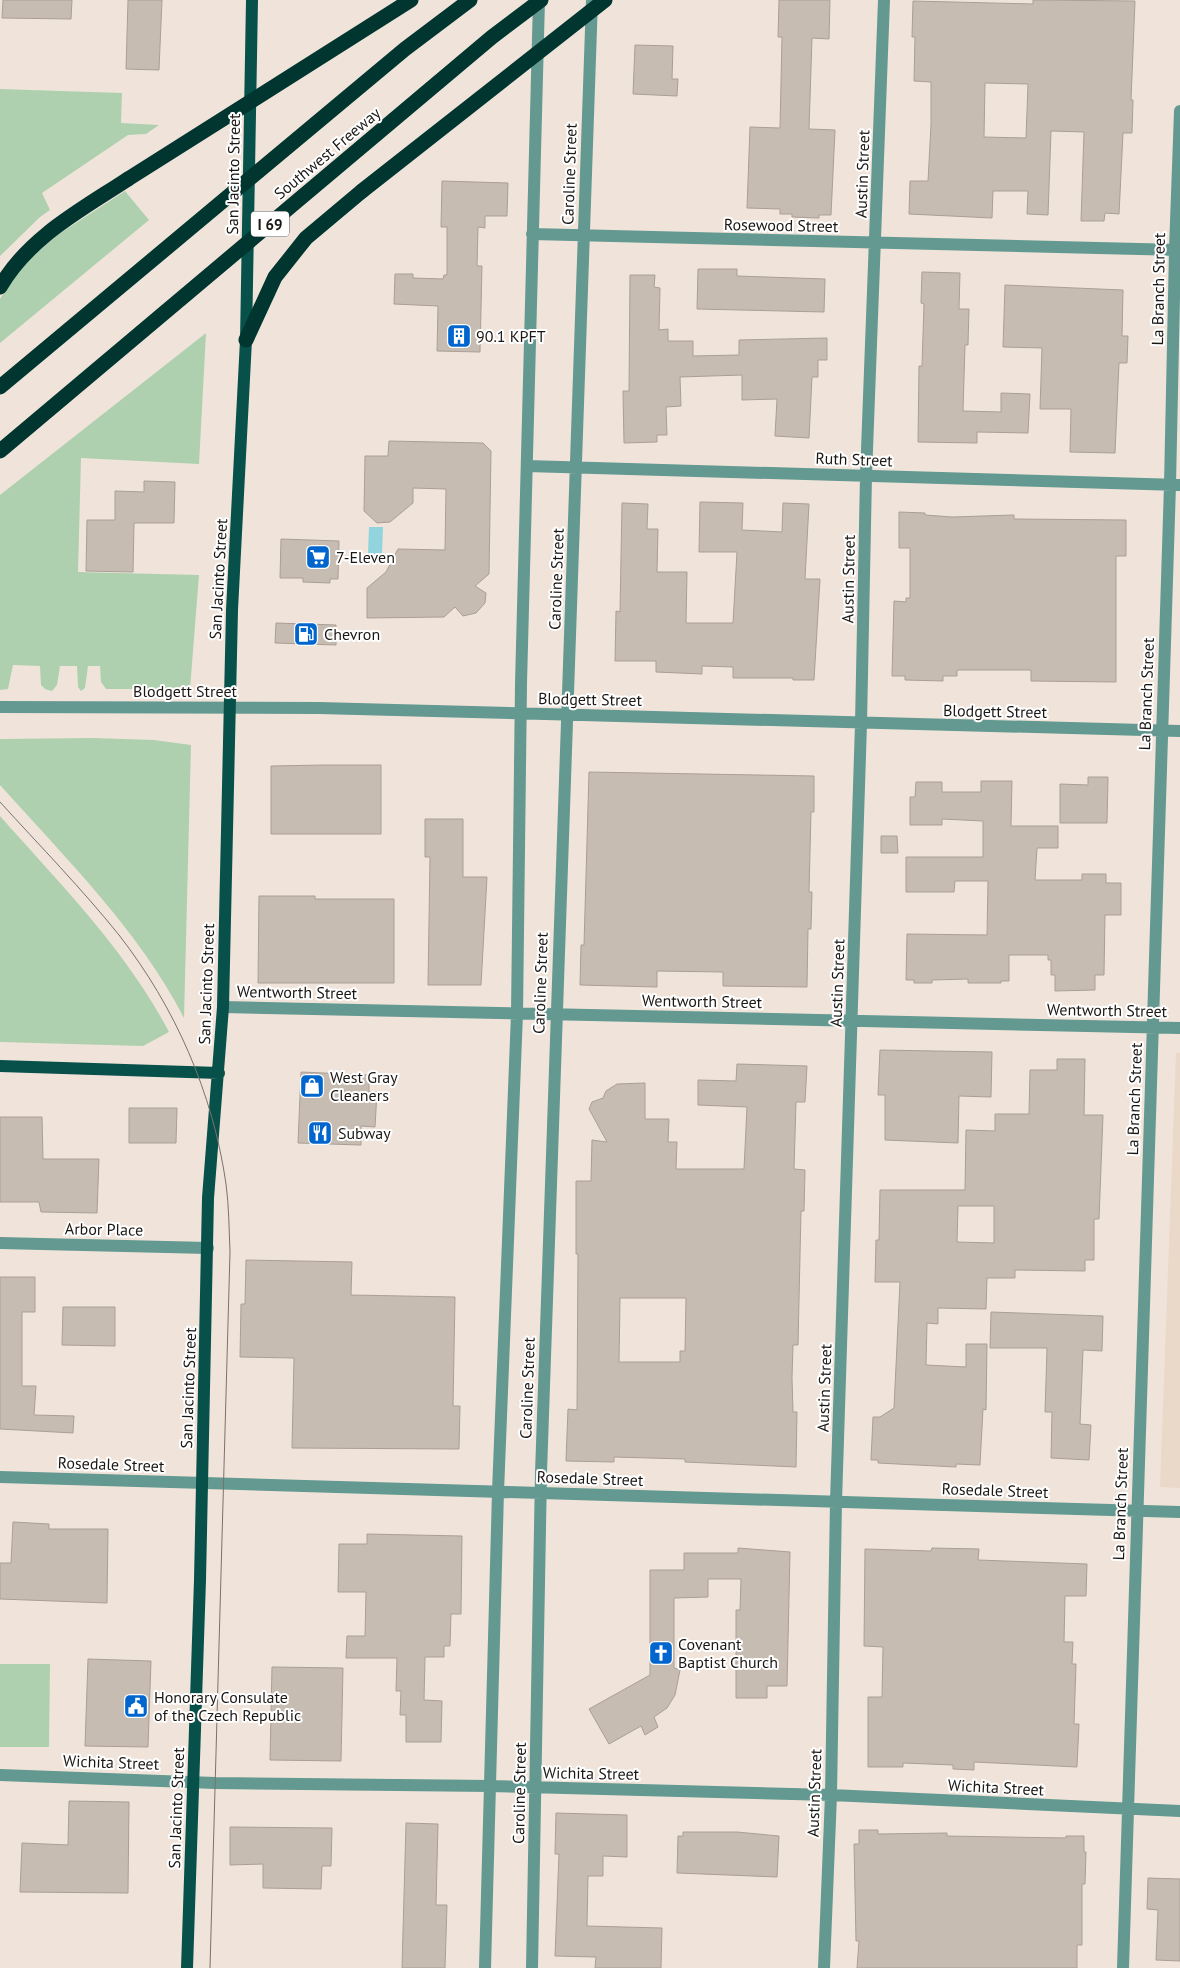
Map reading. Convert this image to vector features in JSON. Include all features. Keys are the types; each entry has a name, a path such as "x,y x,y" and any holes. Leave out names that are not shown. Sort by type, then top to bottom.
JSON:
{"highway":[{"path":"0,287 10,269 34,243 128,179 411,0"},
{"name":"Southwest Freeway","path":"0,386 405,50 470,0"},
{"name":"Southwest Freeway","path":"0,452 485,43 540,0"},
{"path":"246,340 274,277 306,238 362,191 605,0"}],"main road":[{"name":"San Jacinto Street","path":"187,1968 194,1781 208,1198 223,1007 232,610 246,340 252,0"},
{"path":"0,1066 218,1074"}],"street":[{"name":"Caroline Street","path":"485,1968 498,1492 517,1014 521,684 540,0"},
{"name":"Caroline Street","path":"532,1968 540,1493 555,1015 568,714 592,0"},
{"name":"Austin Street","path":"824,1968 831,1795 836,1502 861,724 866,476 884,0"},
{"name":"La Branch Street","path":"1122,1968 1161,731 1175,485 1180,111"},
{"name":"Rosewood Street","path":"532,234 1177,250"},
{"name":"Ruth Street","path":"528,466 576,469 1175,485"},
{"name":"Blodgett Street","path":"0,707 230,708 568,714 861,724 1180,731"},
{"name":"Wentworth Street","path":"223,1007 354,1008 555,1015 1180,1028"},
{"name":"Arbor Place","path":"0,1243 208,1248"},
{"name":"Rosedale Street","path":"0,1477 1180,1512"},
{"name":"Wichita Street","path":"0,1775 831,1795 1180,1811"}],"shaded area":[{"path":"1176,1053 1180,1053 1180,1488 1160,1487"}],"green space":[{"path":"0,89 122,93 121,123 159,125 146,134 128,135 42,193 50,210 40,217 0,256"},
{"path":"125,191 149,220 0,343 0,299 16,273 32,256 59,234"},
{"path":"206,333 199,464 81,458 78,572 199,575 190,689 106,689 101,682 100,666 88,666 85,688 81,691 78,687 77,666 60,666 57,685 52,691 45,689 41,685 40,666 13,665 8,689 0,690 0,495"},
{"path":"93,738 154,740 191,745 184,1018 166,985 123,925 100,896 0,785 0,739"},
{"path":"0,816 69,893 113,946 152,1002 169,1032 143,1046 0,1042"},
{"path":"0,1664 50,1664 49,1747 0,1747"}],"water":[{"path":"369,527 383,527 382,554 368,554"}],"building":[{"path":"3,0 72,0 71,19 2,18"},
{"path":"128,0 162,0 159,70 126,69"},
{"path":"779,0 830,0 829,39 812,38 809,129 835,130 831,215 819,215 819,218 792,217 792,214 780,214 780,209 747,208 750,127 780,128 782,37 778,37"},
{"path":"1033,0 1135,1 1131,100 1133,100 1132,133 1123,133 1119,214 1105,213 1104,221 1081,221 1084,132 1051,131 1048,215 1027,214 1028,191 993,191 992,218 909,214 910,181 928,181 931,125 931,82 914,81 915,37 912,37 913,1 1033,4","holes":["985,83 1028,84 1026,138 984,137"]},
{"path":"635,45 673,46 672,79 678,79 677,96 633,94"},
{"path":"442,181 508,183 507,216 485,216 485,228 478,227 477,266 482,266 480,352 437,351 438,306 394,304 395,274 413,274 413,278 443,279 444,275 447,275 447,227 441,227"},
{"path":"698,269 737,269 737,276 825,279 824,312 697,309"},
{"path":"922,272 960,273 959,309 969,309 968,345 965,345 963,411 1001,412 1001,393 1030,394 1028,433 977,432 977,443 918,442 919,366 922,366 924,304 921,303"},
{"path":"630,275 655,275 654,287 660,288 659,330 668,329 668,341 693,341 693,356 739,355 739,340 827,338 827,360 818,360 818,377 812,377 809,438 775,436 777,399 742,400 742,375 680,377 681,406 666,407 667,435 657,435 657,442 624,443 623,391 629,391"},
{"path":"1005,285 1123,290 1122,336 1128,336 1127,363 1119,363 1115,453 1070,452 1071,409 1040,409 1042,348 1003,347"},
{"path":"389,441 483,443 491,451 489,574 475,586 486,593 485,603 476,613 463,616 455,607 444,617 367,618 367,588 386,572 398,549 445,550 446,489 413,488 413,503 390,522 377,523 364,511 365,456 388,456"},
{"path":"144,481 175,482 174,523 134,523 133,572 86,571 87,520 115,520 115,491 144,492"},
{"path":"700,502 743,503 742,530 782,532 783,503 809,504 805,579 820,579 814,680 733,678 733,667 702,666 702,674 656,672 656,661 615,661 616,611 620,612 622,503 648,504 647,529 658,529 657,572 687,572 686,623 733,623 737,552 699,552"},
{"path":"899,512 952,517 1014,515 1014,519 1126,520 1126,556 1116,556 1116,682 1031,681 1031,670 957,670 957,676 943,676 943,681 905,680 905,676 892,676 894,601 906,602 906,598 910,598 910,548 899,548"},
{"name":"7-Eleven","path":"281,539 339,541 338,579 330,579 330,583 303,582 303,578 280,578"},
{"name":"Chevron","path":"276,623 336,625 336,645 275,643"},
{"path":"381,765 381,834 271,834 271,766"},
{"path":"589,772 814,776 814,812 811,812 809,892 812,892 811,929 808,929 807,987 723,986 723,972 657,971 657,987 580,985 581,945 584,945"},
{"path":"1088,777 1108,777 1107,823 1060,823 1060,784 1088,785"},
{"path":"981,781 1012,781 1011,826 1058,826 1058,848 1037,848 1035,880 1082,880 1082,874 1106,874 1106,883 1121,883 1121,915 1105,915 1104,975 1095,975 1095,990 1055,991 1055,975 1051,975 1051,960 1048,960 1048,955 1009,955 1009,981 1001,981 1001,983 968,983 968,979 932,980 932,983 914,983 914,980 906,980 907,934 987,935 988,881 955,881 954,892 906,892 906,857 983,857 983,821 942,819 942,825 910,825 910,797 915,797 916,782 942,782 942,792 981,792"},
{"path":"425,819 463,819 463,877 487,877 481,985 428,985 430,857 425,857"},
{"path":"881,836 897,836 898,853 881,853"},
{"path":"259,896 315,896 315,899 394,899 394,983 258,983"},
{"path":"880,1050 992,1052 991,1097 959,1096 958,1143 885,1140 885,1095 878,1095"},
{"path":"1057,1059 1085,1059 1084,1115 1103,1115 1099,1219 1094,1219 1094,1260 1085,1260 1085,1271 1015,1270 1015,1278 987,1278 986,1309 938,1308 938,1324 927,1323 926,1365 966,1367 966,1344 987,1344 986,1410 983,1409 980,1465 956,1464 956,1467 878,1463 878,1460 871,1460 873,1417 880,1417 894,1408 900,1282 875,1282 876,1240 879,1240 880,1190 965,1190 966,1130 995,1131 995,1114 1029,1114 1030,1070 1057,1070","holes":["958,1206 994,1206 994,1243 957,1242"]},
{"path":"737,1064 807,1066 805,1102 796,1102 794,1169 805,1170 804,1211 801,1211 798,1345 793,1345 792,1378 793,1412 797,1412 796,1467 685,1462 685,1459 614,1457 614,1462 566,1461 568,1409 577,1410 578,1254 576,1254 576,1181 591,1181 592,1140 607,1142 589,1109 592,1102 603,1098 606,1091 617,1084 645,1083 645,1119 669,1119 668,1142 677,1142 676,1169 744,1169 747,1107 698,1105 698,1080 736,1081","holes":["620,1298 686,1298 685,1351 680,1351 680,1362 619,1362"]},
{"path":"301,1072 369,1075 369,1092 377,1092 375,1127 361,1126 361,1145 298,1143"},
{"path":"129,1108 177,1108 176,1143 129,1143"},
{"path":"0,1117 42,1117 43,1159 99,1159 97,1213 41,1212 39,1202 0,1202"},
{"path":"246,1260 352,1262 351,1295 455,1297 453,1406 460,1406 459,1449 292,1448 294,1358 240,1357 241,1304 245,1304"},
{"path":"0,1277 35,1277 35,1312 22,1312 22,1386 36,1386 34,1415 74,1416 73,1433 0,1429"},
{"path":"63,1307 115,1307 115,1346 62,1345"},
{"path":"991,1312 1103,1316 1102,1351 1083,1350 1080,1424 1091,1425 1089,1460 1051,1458 1052,1412 1045,1412 1047,1348 990,1348"},
{"path":"13,1522 49,1524 49,1529 108,1529 107,1603 0,1599 0,1563 11,1563"},
{"path":"367,1534 462,1536 461,1614 451,1614 450,1646 444,1646 444,1657 425,1657 424,1700 442,1701 441,1742 406,1742 406,1715 400,1715 401,1691 396,1691 397,1658 346,1658 347,1636 365,1636 366,1592 338,1592 339,1544 367,1544"},
{"path":"738,1548 790,1552 787,1686 767,1686 767,1698 736,1698 736,1610 740,1610 741,1579 708,1579 708,1597 674,1598 674,1668 680,1670 675,1695 667,1708 654,1717 658,1727 645,1735 641,1726 609,1744 589,1709 650,1675 650,1570 684,1570 684,1553 738,1553"},
{"path":"932,1548 979,1549 978,1560 1087,1564 1086,1596 1065,1596 1064,1642 1073,1642 1072,1664 1076,1664 1074,1724 1079,1724 1077,1767 974,1762 974,1770 953,1769 953,1765 903,1763 903,1767 868,1767 868,1697 882,1697 883,1647 864,1646 865,1549 931,1551"},
{"path":"88,1659 151,1661 148,1747 85,1746"},
{"path":"272,1667 343,1668 341,1761 270,1760"},
{"path":"69,1801 129,1802 128,1893 20,1892 22,1843 68,1845"},
{"path":"556,1813 627,1815 627,1857 603,1856 603,1876 588,1876 587,1926 662,1928 661,1968 595,1968 596,1957 555,1956 559,1854 555,1854"},
{"path":"406,1823 438,1824 436,1905 447,1905 445,1968 402,1968"},
{"path":"230,1827 332,1828 331,1866 322,1866 321,1889 263,1888 263,1864 230,1865"},
{"path":"859,1830 878,1830 878,1834 947,1833 947,1836 1066,1838 1066,1836 1084,1836 1084,1852 1086,1852 1085,1884 1082,1884 1082,1945 1077,1945 1077,1968 857,1968 859,1941 856,1941 854,1844 859,1844"},
{"path":"683,1832 737,1832 779,1836 777,1877 677,1873 678,1836 683,1836"},
{"path":"1148,1878 1180,1879 1180,1961 1156,1960 1158,1910 1147,1909"}],"tram line":[{"path":"0,802 105,918 158,991 189,1052 212,1117 220,1150 227,1192 230,1252 210,1968"}],"place":[{"name":"90.1 KPFT","path":"459,336"},
{"name":"7-Eleven","path":"318,557"},
{"name":"Chevron","path":"306,634"},
{"name":"West Gray Cleaners","path":"312,1086"},
{"name":"Subway","path":"320,1133"},
{"name":"Covenant Baptist Church","path":"661,1653"},
{"name":"Honorary Consulate of the Czech Republic","path":"136,1706"}]}
